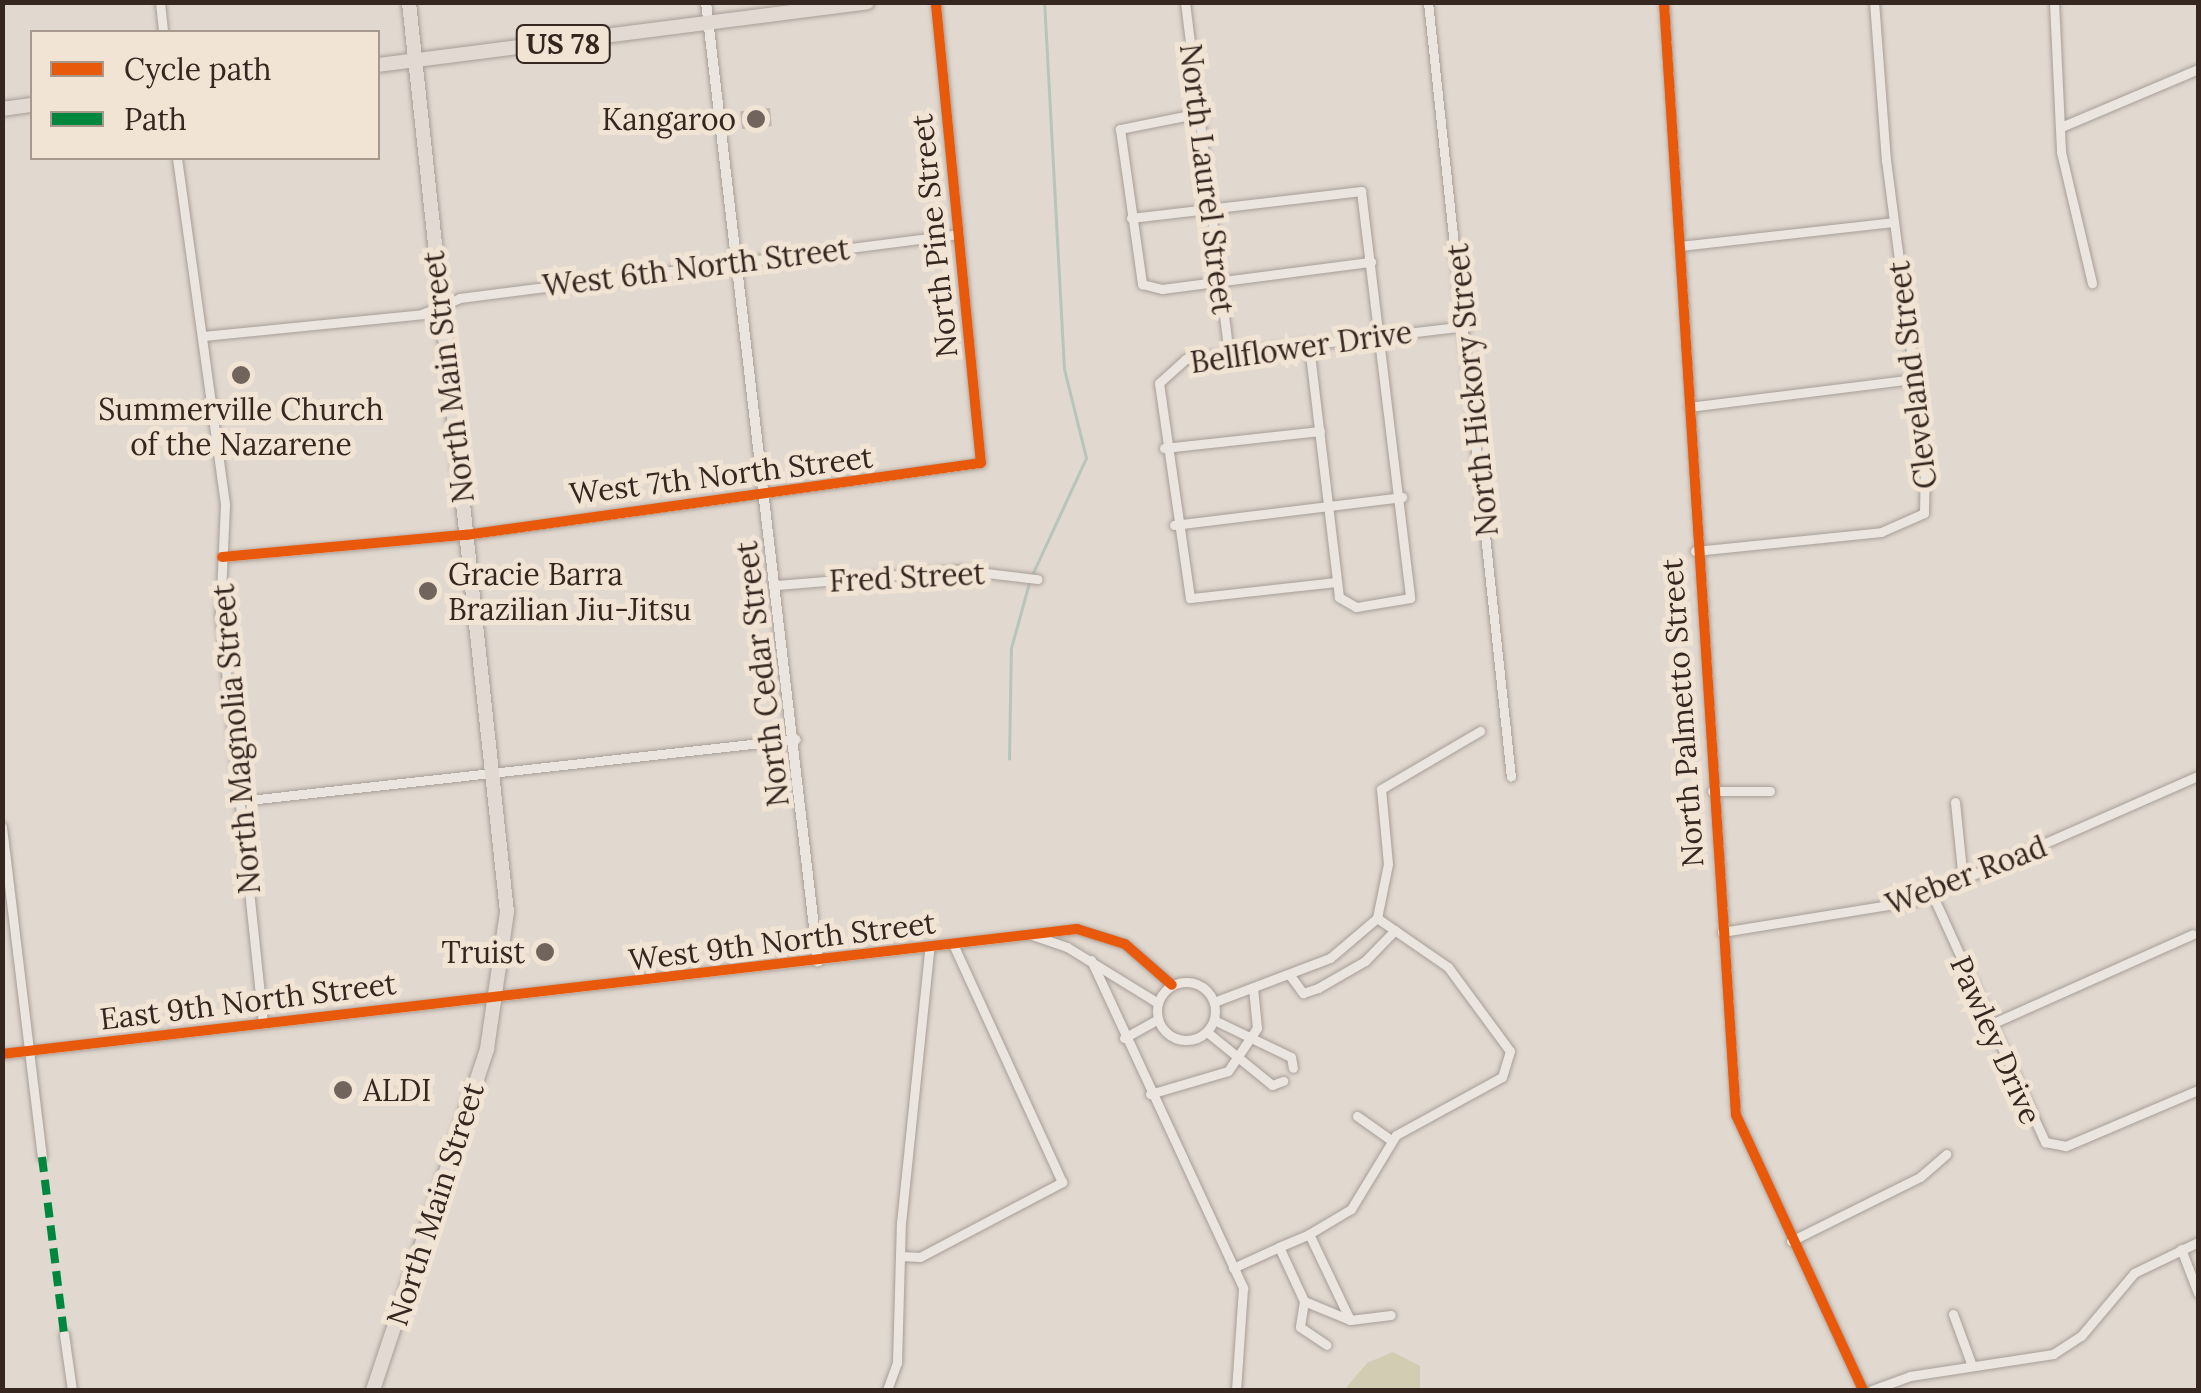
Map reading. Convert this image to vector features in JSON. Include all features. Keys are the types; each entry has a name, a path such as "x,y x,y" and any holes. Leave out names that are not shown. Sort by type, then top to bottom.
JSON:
{"main road":[{"name":"North Main Street","path":"373,1390 500,997 506,876 408,2"},
{"name":"US 78","path":"380,66 867,2"},
{"path":"2,110 30,106"}],"street":[{"path":"160,2 163,30"},
{"name":"North Cedar Street","path":"706,2 796,739 818,961"},
{"name":"North Pine Street","path":"936,2 954,235 981,463"},
{"name":"North Laurel Street","path":"1184,2 1229,355"},
{"name":"North Hickory Street","path":"1428,2 1466,326 1511,778"},
{"name":"North Palmetto Street","path":"1664,2 1696,551 1736,1115 1862,1390"},
{"name":"Cleveland Street","path":"1696,551 1881,532 1918,520 1928,495 1893,222 1874,2"},
{"path":"2054,2 2068,198 2092,283"},
{"path":"2061,127 2198,69"},
{"path":"1200,112 1120,129 1142,284 1150,289 1371,262"},
{"name":"North Magnolia Street","path":"177,160 225,505 220,614 263,1024"},
{"path":"1131,218 1362,191 1413,588 1410,598 1356,607 1339,597 1309,345"},
{"path":"1680,246 1893,222"},
{"name":"West 6th North Street","path":"203,336 440,307 460,298 954,235"},
{"name":"Bellflower Drive","path":"1336,582 1195,600 1182,579 1159,383 1170,366 1229,355 1466,326"},
{"path":"1690,406 1914,380"},
{"path":"1164,448 1320,431"},
{"name":"West 7th North Street","path":"222,557 466,535 981,463"},
{"path":"1174,525 1402,497"},
{"name":"Fred Street","path":"777,585 961,570 1037,579"},
{"path":"1214,1002 1330,958 1378,918 1388,864 1381,789 1480,731"},
{"path":"240,801 495,776 796,739"},
{"name":"Weber Road","path":"1722,932 1888,908 1932,894 2198,776"},
{"path":"1712,791 1770,791"},
{"path":"1955,802 1963,881"},
{"path":"2,827 42,1157"},
{"name":"Pawley Drive","path":"1932,894 1990,1026 2050,1146 2086,1139 2198,1090"},
{"path":"1233,1268 1309,1234 1351,1209 1391,1140 1502,1077 1512,1061 1448,968 1378,918"},
{"path":"1067,947 1070,929 1126,944 1172,985 1198,984 1214,1002 1214,1020 1206,1032 1179,1040 1158,1020 1158,1002 1172,985"},
{"name":"West 9th North Street","path":"500,997 929,950 1070,929"},
{"path":"1289,974 1303,992 1318,988 1364,961 1394,930"},
{"path":"1990,1026 2193,934"},
{"name":"West 9th North Street","path":"1032,935 1067,947 1158,1002"},
{"path":"901,1256 920,1257 1062,1182 954,946"},
{"name":"West 9th North Street","path":"886,1390 897,1363 901,1256 929,950"},
{"path":"1091,960 1247,1300 1236,1390"},
{"path":"1150,1094 1212,1079 1239,1059 1253,1038 1259,1009 1253,988"},
{"name":"East 9th North Street","path":"2,1054 500,997"},
{"path":"1124,1038 1158,1020"},
{"path":"1214,1020 1291,1058 1292,1068"},
{"path":"1206,1032 1272,1085 1283,1082"},
{"path":"1357,1116 1391,1140"},
{"path":"1791,1241 1920,1176 1946,1154"},
{"path":"1309,1234 1350,1320"},
{"path":"1872,1390 2063,1349 2134,1273 2198,1242"},
{"path":"1279,1247 1304,1301 1300,1327 1327,1345"},
{"path":"2181,1249 2198,1293"},
{"path":"1304,1301 1350,1320 1391,1316"},
{"path":"1953,1314 1972,1366"},
{"path":"64,1334 72,1390"}],"shaded area":[{"path":"1393,1352 1420,1366 1420,1390 1344,1390 1367,1363"}],"building":[{"name":"Kangaroo","path":"770,108 772,126 742,129 740,111"}],"waterway":[{"path":"1032,575 1086,458 1064,369 1044,2"},
{"path":"1009,759 1011,648 1029,583"}],"marked path":[{"path":"42,1157 64,1334"}],"cycle path":[{"path":"222,557 466,535 981,463 936,2"},
{"path":"1664,2 1736,1115 1863,1390"},
{"path":"2,1054 1077,929 1125,944 1172,985"}],"place":[{"name":"Kangaroo","path":"756,119"},
{"name":"Summerville Church of the Nazarene","path":"241,375"},
{"name":"Gracie Barra Brazilian Jiu-Jitsu","path":"428,591"},
{"name":"Truist","path":"545,952"},
{"name":"ALDI","path":"343,1090"}]}
